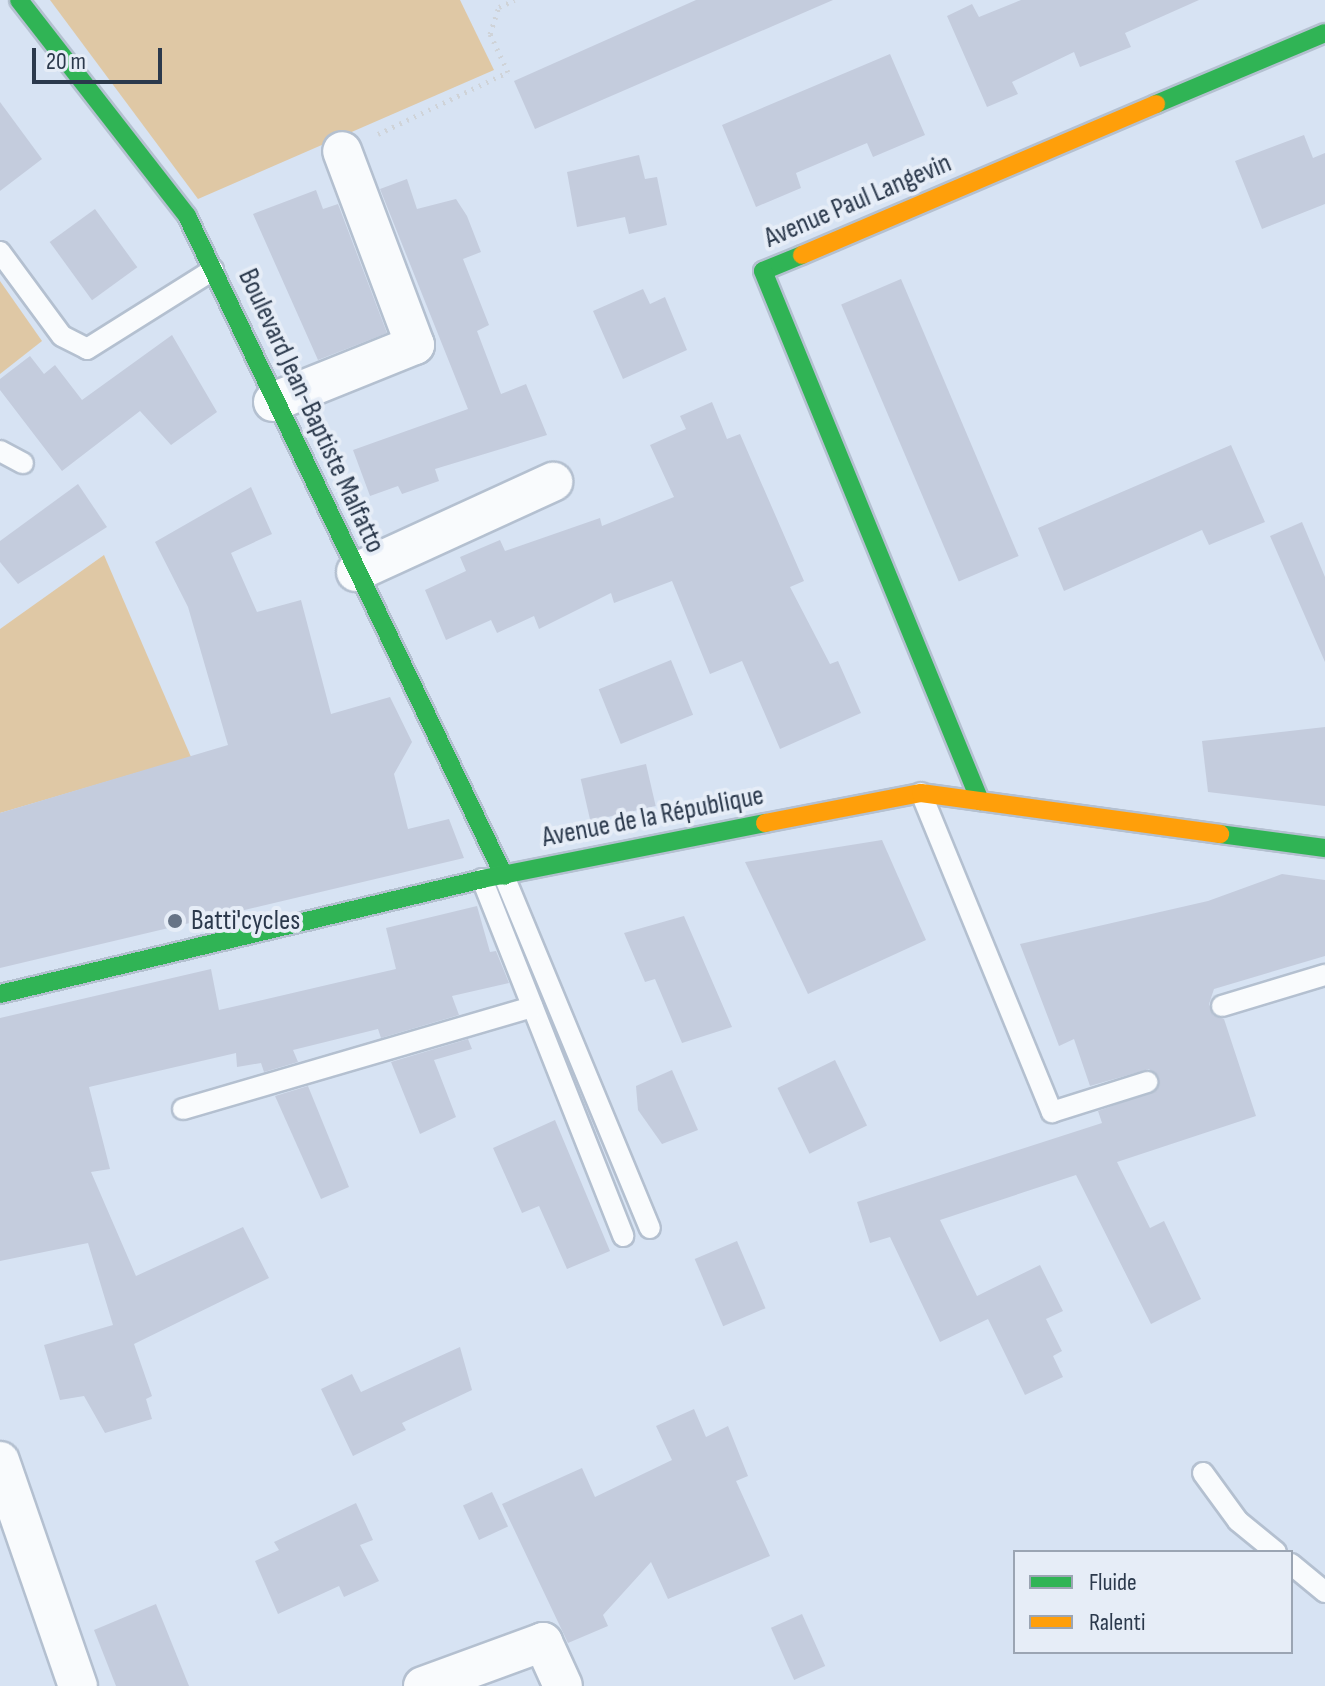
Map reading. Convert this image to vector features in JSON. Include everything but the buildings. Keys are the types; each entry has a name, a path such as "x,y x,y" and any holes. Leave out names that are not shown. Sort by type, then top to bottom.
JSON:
{"street":[{"name":"Boulevard Jean-Baptiste Malfatto","path":"19,0 187,216 273,402 504,876"},
{"name":"Avenue Paul Langevin","path":"980,801 763,271 1325,33"},
{"path":"273,402 415,345 342,151"},
{"path":"356,572 553,482"},
{"name":"Avenue de la République","path":"0,994 482,879 921,793 1325,848"},
{"path":"0,1461 78,1686"},
{"path":"423,1686 543,1642 563,1686"}],"lane":[{"path":"0,252 62,336 87,349 213,270"},
{"path":"0,451 23,463"},
{"path":"921,793 1052,1112 1147,1082"},
{"path":"504,876 650,1228"},
{"path":"482,879 623,1236"},
{"path":"1222,1006 1325,975"},
{"path":"183,1109 532,1007"},
{"path":"1203,1473 1238,1521 1274,1550"},
{"path":"1293,1566 1325,1592"}],"path":[{"path":"342,151 508,72 490,34 499,7 515,0"}],"shaded area":[{"path":"50,0 460,0 494,70 198,199"},
{"path":"0,281 42,341 0,374"},
{"path":"104,555 191,757 0,813 0,629"}],"traffic: fast":[{"path":"19,0 187,216 504,876"},
{"path":"1156,104 1325,33"},
{"path":"802,255 763,271 980,801"},
{"path":"0,994 482,879 765,823"},
{"path":"1220,834 1325,848"}],"traffic: slow":[{"path":"802,255 1156,104"},
{"path":"765,823 921,793 1220,834"}],"place":[{"name":"Batti'cycles","path":"175,921"}]}
